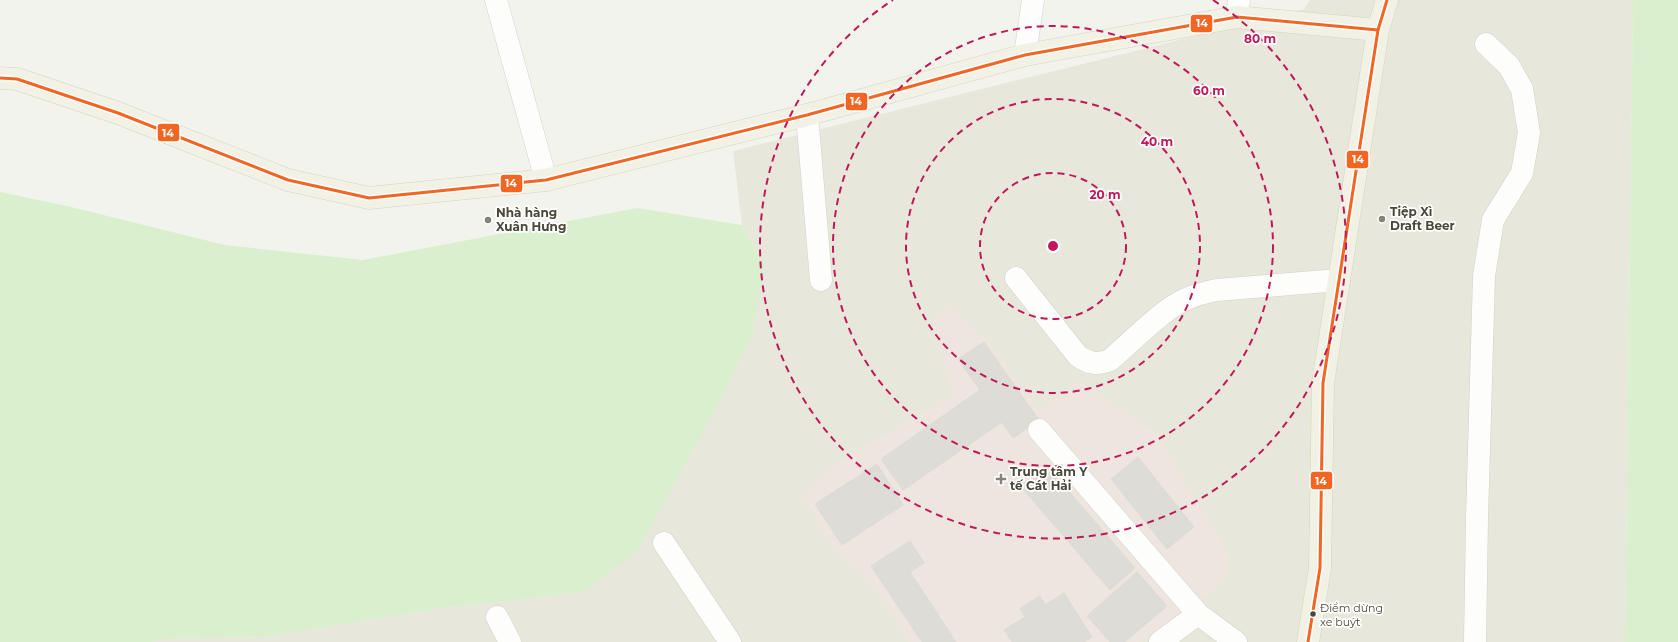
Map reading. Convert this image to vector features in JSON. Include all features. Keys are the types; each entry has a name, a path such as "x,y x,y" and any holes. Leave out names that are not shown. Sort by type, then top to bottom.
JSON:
{"main road":[{"path":"1308,642 1320,568 1323,383 1378,30 1387,0"},
{"path":"0,78 17,78 118,113 288,180 369,198 546,180 808,116 1025,55 1238,9 1378,30"}],"street":[{"path":"496,0 546,180"},
{"path":"1025,55 1033,0"},
{"path":"1475,642 1476,518 1484,276 1494,220 1522,173 1529,133 1522,89 1509,66 1486,44"},
{"path":"808,116 821,280"},
{"path":"1016,278 1078,356 1088,363 1099,364 1110,360 1183,300 1202,293 1217,290 1339,280"},
{"path":"1039,430 1198,614 1236,642"},
{"path":"664,543 730,642"},
{"path":"1160,642 1198,614"},
{"path":"497,617 510,642"}],"shaded area":[{"path":"1310,0 1633,0 1625,642 153,642 161,639 267,637 438,609 583,592 764,263 742,225 733,151 1304,9"},
{"name":"Trung tâm Y tế Cát Hải","path":"952,304 986,339 1040,410 1079,380 1158,434 1229,555 1226,579 1178,621 1141,642 909,642 866,578 833,548 800,496 836,463 953,394 931,322"}],"green space":[{"path":"1633,0 1678,0 1678,642 1625,642"},
{"path":"0,192 67,206 225,245 363,260 637,208 742,225 764,263 752,336 723,395 638,550 583,592 438,609 267,637 161,639 153,642 0,642"}],"building":[{"path":"984,342 1039,420 1013,438 1002,422 903,490 881,459 980,390 958,359"},
{"path":"1138,457 1194,527 1167,549 1111,479"},
{"path":"877,464 903,505 842,545 815,504"},
{"path":"1047,466 1135,568 1110,590 1022,488"},
{"path":"910,541 924,563 910,572 956,642 922,642 871,566"},
{"path":"1137,572 1167,606 1125,642 1110,642 1087,616"},
{"path":"1064,593 1092,637 1084,642 1012,642 1004,630 1025,617 1020,608 1040,596 1045,605"}],"transit line":[{"name":"14","path":"1308,642 1320,568 1323,383 1378,30 1387,0"},
{"name":"14","path":"0,78 17,79 118,113 288,180 369,198 546,180 807,115 1025,55 1237,17 1378,30"}],"place":[{"name":"Tiệp Xì Draft Beer","path":"1382,219"},
{"name":"Nhà hàng Xuân Hưng","path":"488,220"},
{"name":"Trung tâm Y tế Cát Hải","path":"1001,479"},
{"name":"Điểm dừng xe buýt","path":"1313,614"}]}
